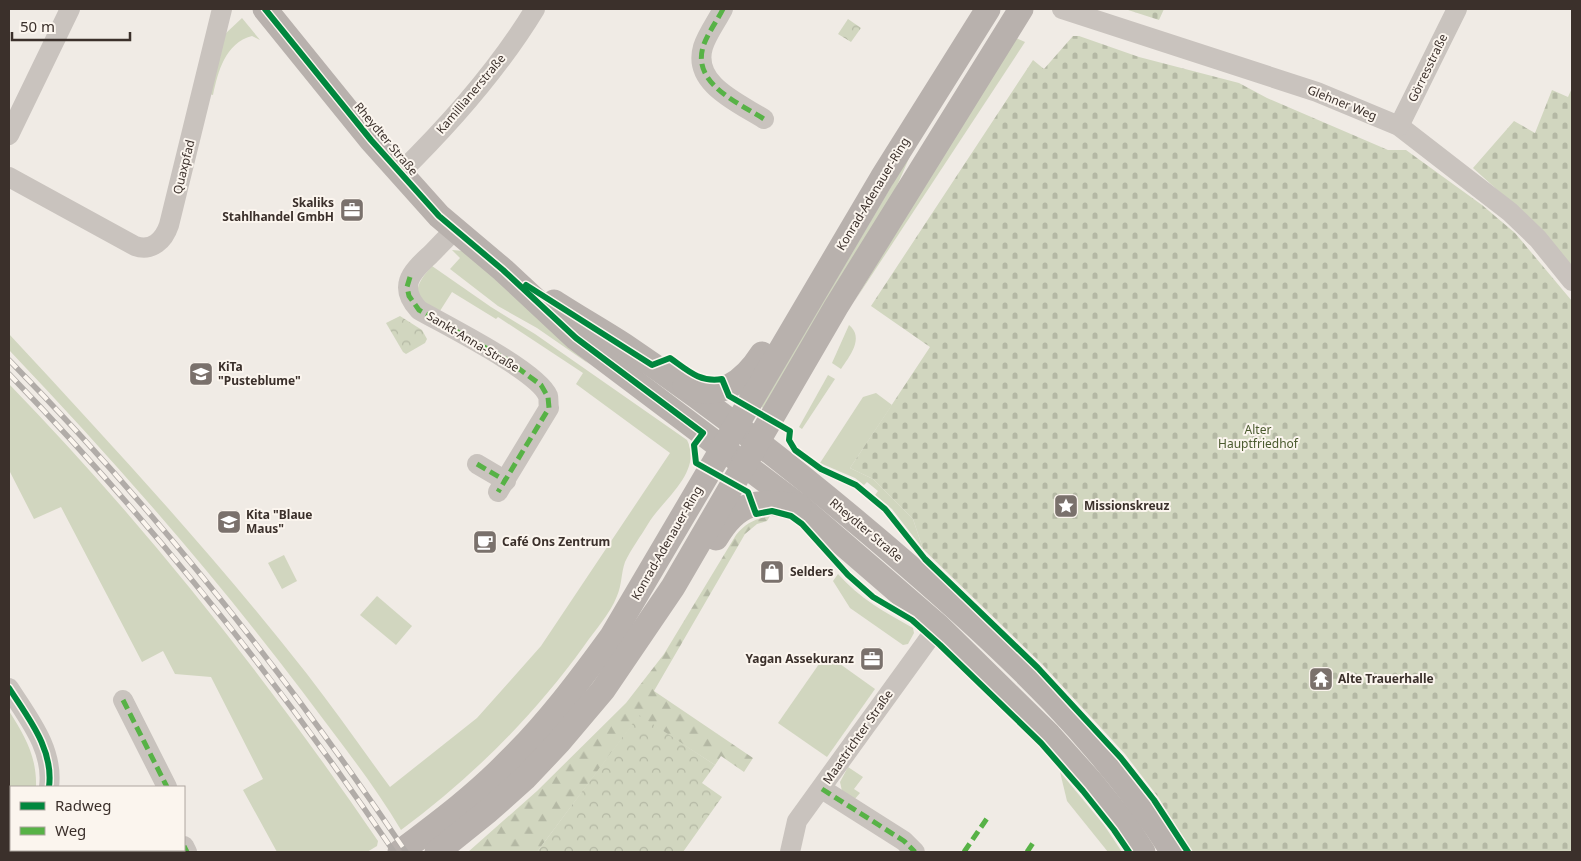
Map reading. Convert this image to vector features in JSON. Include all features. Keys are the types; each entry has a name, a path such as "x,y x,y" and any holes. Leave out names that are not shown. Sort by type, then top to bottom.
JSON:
{"main road":[{"name":"Rheydter Straße","path":"265,9 399,174 455,230 503,270 576,338 799,506 938,626 1008,693 1080,769 1125,824 1143,852"},
{"name":"Konrad-Adenauer-Ring","path":"400,852 460,806 508,763 577,686 612,636 644,585 722,447 882,178 988,9"},
{"name":"Konrad-Adenauer-Ring","path":"437,852 525,778 559,742 603,690 673,587 744,463 901,199 1021,9"},
{"name":"Rheydter Straße","path":"503,270 623,345 736,425 921,577 1030,678 1111,765 1144,806 1173,852"},
{"path":"678,383 693,390 706,392 733,386 754,367 786,322 808,303"},
{"path":"603,690 649,640 684,593 725,523 736,511 752,503 767,502 799,506"}],"street":[{"path":"9,135 70,9"},
{"name":"Quaxpfad","path":"9,177 140,248 149,248 160,241 167,232 222,9"},
{"name":"Kamillianerstraße","path":"399,174 444,128 475,92 521,31 535,9"},
{"path":"723,9 703,48 702,63 705,73 718,89 764,119"},
{"name":"Glehner Weg","path":"1062,9 1316,92 1399,126 1510,212 1542,244 1572,281"},
{"name":"Görresstraße","path":"1399,126 1457,9"},
{"name":"Sankt-Anna-Straße","path":"455,230 418,266 410,277 407,287 409,296 419,310 507,360 540,386 548,397 548,408 502,486 477,464"},
{"name":"Maastrichter Straße","path":"790,852 797,821 822,789 913,657 938,626"},
{"path":"9,688 37,731 44,748 49,765 49,786"},
{"path":"123,700 166,786"},
{"path":"822,789 904,842 915,852"}],"green space":[{"path":"1125,9 1164,9 1159,20"},
{"path":"242,18 260,40 252,36 235,45 220,68 213,95 206,93 225,34"},
{"path":"848,19 861,28 851,42 838,34"},
{"name":"Alter Hauptfriedhof","path":"1073,36 1079,36 1139,57 1239,83 1267,98 1388,150 1406,150 1482,205 1515,233 1572,301 1572,852 1192,852 1158,797 1125,754 1043,665 923,549 913,519 873,479 850,468 930,347 871,306 1033,60 1044,69"},
{"path":"1014,37 1025,42 854,302"},
{"path":"1572,88 1572,268 1544,232 1473,168 1514,121 1535,133 1552,90 1568,97"},
{"path":"910,156 896,188 766,409 761,407 892,185 897,171"},
{"path":"452,250 464,251 589,364 537,328 498,306 450,269 460,258"},
{"path":"432,266 491,307 535,334 687,440 691,452 686,474 648,524 627,557 619,592 614,603 564,672 500,745 452,789 401,830 353,759 233,603 124,474 9,350 9,334 124,459 236,586 307,674 390,787 477,718 541,646 670,453 576,384 583,373 498,317 496,319 452,292 438,314 429,308 419,298 418,287"},
{"path":"400,316 422,330 427,339 425,343 406,354 386,323"},
{"path":"849,325 854,330 856,341 841,369 832,363"},
{"path":"828,375 835,379 802,429 799,427"},
{"path":"9,384 109,492 249,662 378,841 377,846 367,852 277,852 243,790 263,779 211,677 175,674 163,651 142,662 61,507 34,519 9,470"},
{"path":"876,393 892,405 850,468 873,479 913,519 923,549 892,509 875,495 878,491 867,482 864,485 855,478 820,463 863,397"},
{"path":"770,516 767,521 757,524 745,534 654,691 753,758 744,772 721,756 715,765 639,716 537,852 468,852 537,791 626,703 664,654 736,535 751,522"},
{"path":"284,555 297,581 282,589 268,563"},
{"path":"838,574 864,598 913,628 914,633 908,644 903,645 850,608 833,581"},
{"path":"377,596 412,626 396,645 360,615"},
{"path":"826,654 875,689 827,757 778,723"},
{"path":"9,711 29,747 36,776 36,786 10,786"},
{"path":"639,715 715,765 702,783 722,797 683,852 537,852"},
{"path":"848,767 863,777 854,789 860,793 854,800 842,791 840,782"},
{"path":"1060,772 1104,825 1122,852 1108,852 1067,801"}],"railway":[{"path":"9,360 117,476 219,597 315,723 406,852"},
{"path":"9,374 113,487 212,605 305,726 394,852"}],"marked path":[{"path":"723,9 703,47 701,60 704,72 720,91 764,119"},
{"path":"410,277 407,287 409,296 419,310 507,360 541,385 548,397 549,408 498,492"},
{"path":"477,464 506,481"},
{"path":"123,700 166,786"},
{"path":"822,789 904,841 915,852"},
{"path":"964,852 988,817"},
{"path":"1027,852 1033,843"},
{"path":"185,848 187,852"}],"cycle path":[{"path":"265,9 371,140 439,216 503,270 576,338 703,433 694,445 696,463 748,492 756,514 772,511 791,516 802,524 848,575 873,597 912,620 940,645 1041,743 1083,791 1129,852"},
{"path":"526,285 652,365 670,358 700,377 714,380 722,379 729,396 790,431 789,440 795,450 821,469 856,485 885,509 925,559 1038,668 1121,758 1154,800 1188,852"},
{"path":"9,688 31,722 44,747 48,760 49,786"}],"place":[{"name":"Skaliks Stahlhandel GmbH","path":"352,210"},
{"name":"KiTa \"Pusteblume\"","path":"201,374"},
{"name":"Missionskreuz","path":"1066,506"},
{"name":"Kita \"Blaue Maus\"","path":"229,522"},
{"name":"Café Ons Zentrum","path":"485,542"},
{"name":"Selders","path":"772,572"},
{"name":"Yagan Assekuranz","path":"872,659"},
{"name":"Alte Trauerhalle","path":"1321,679"}]}
